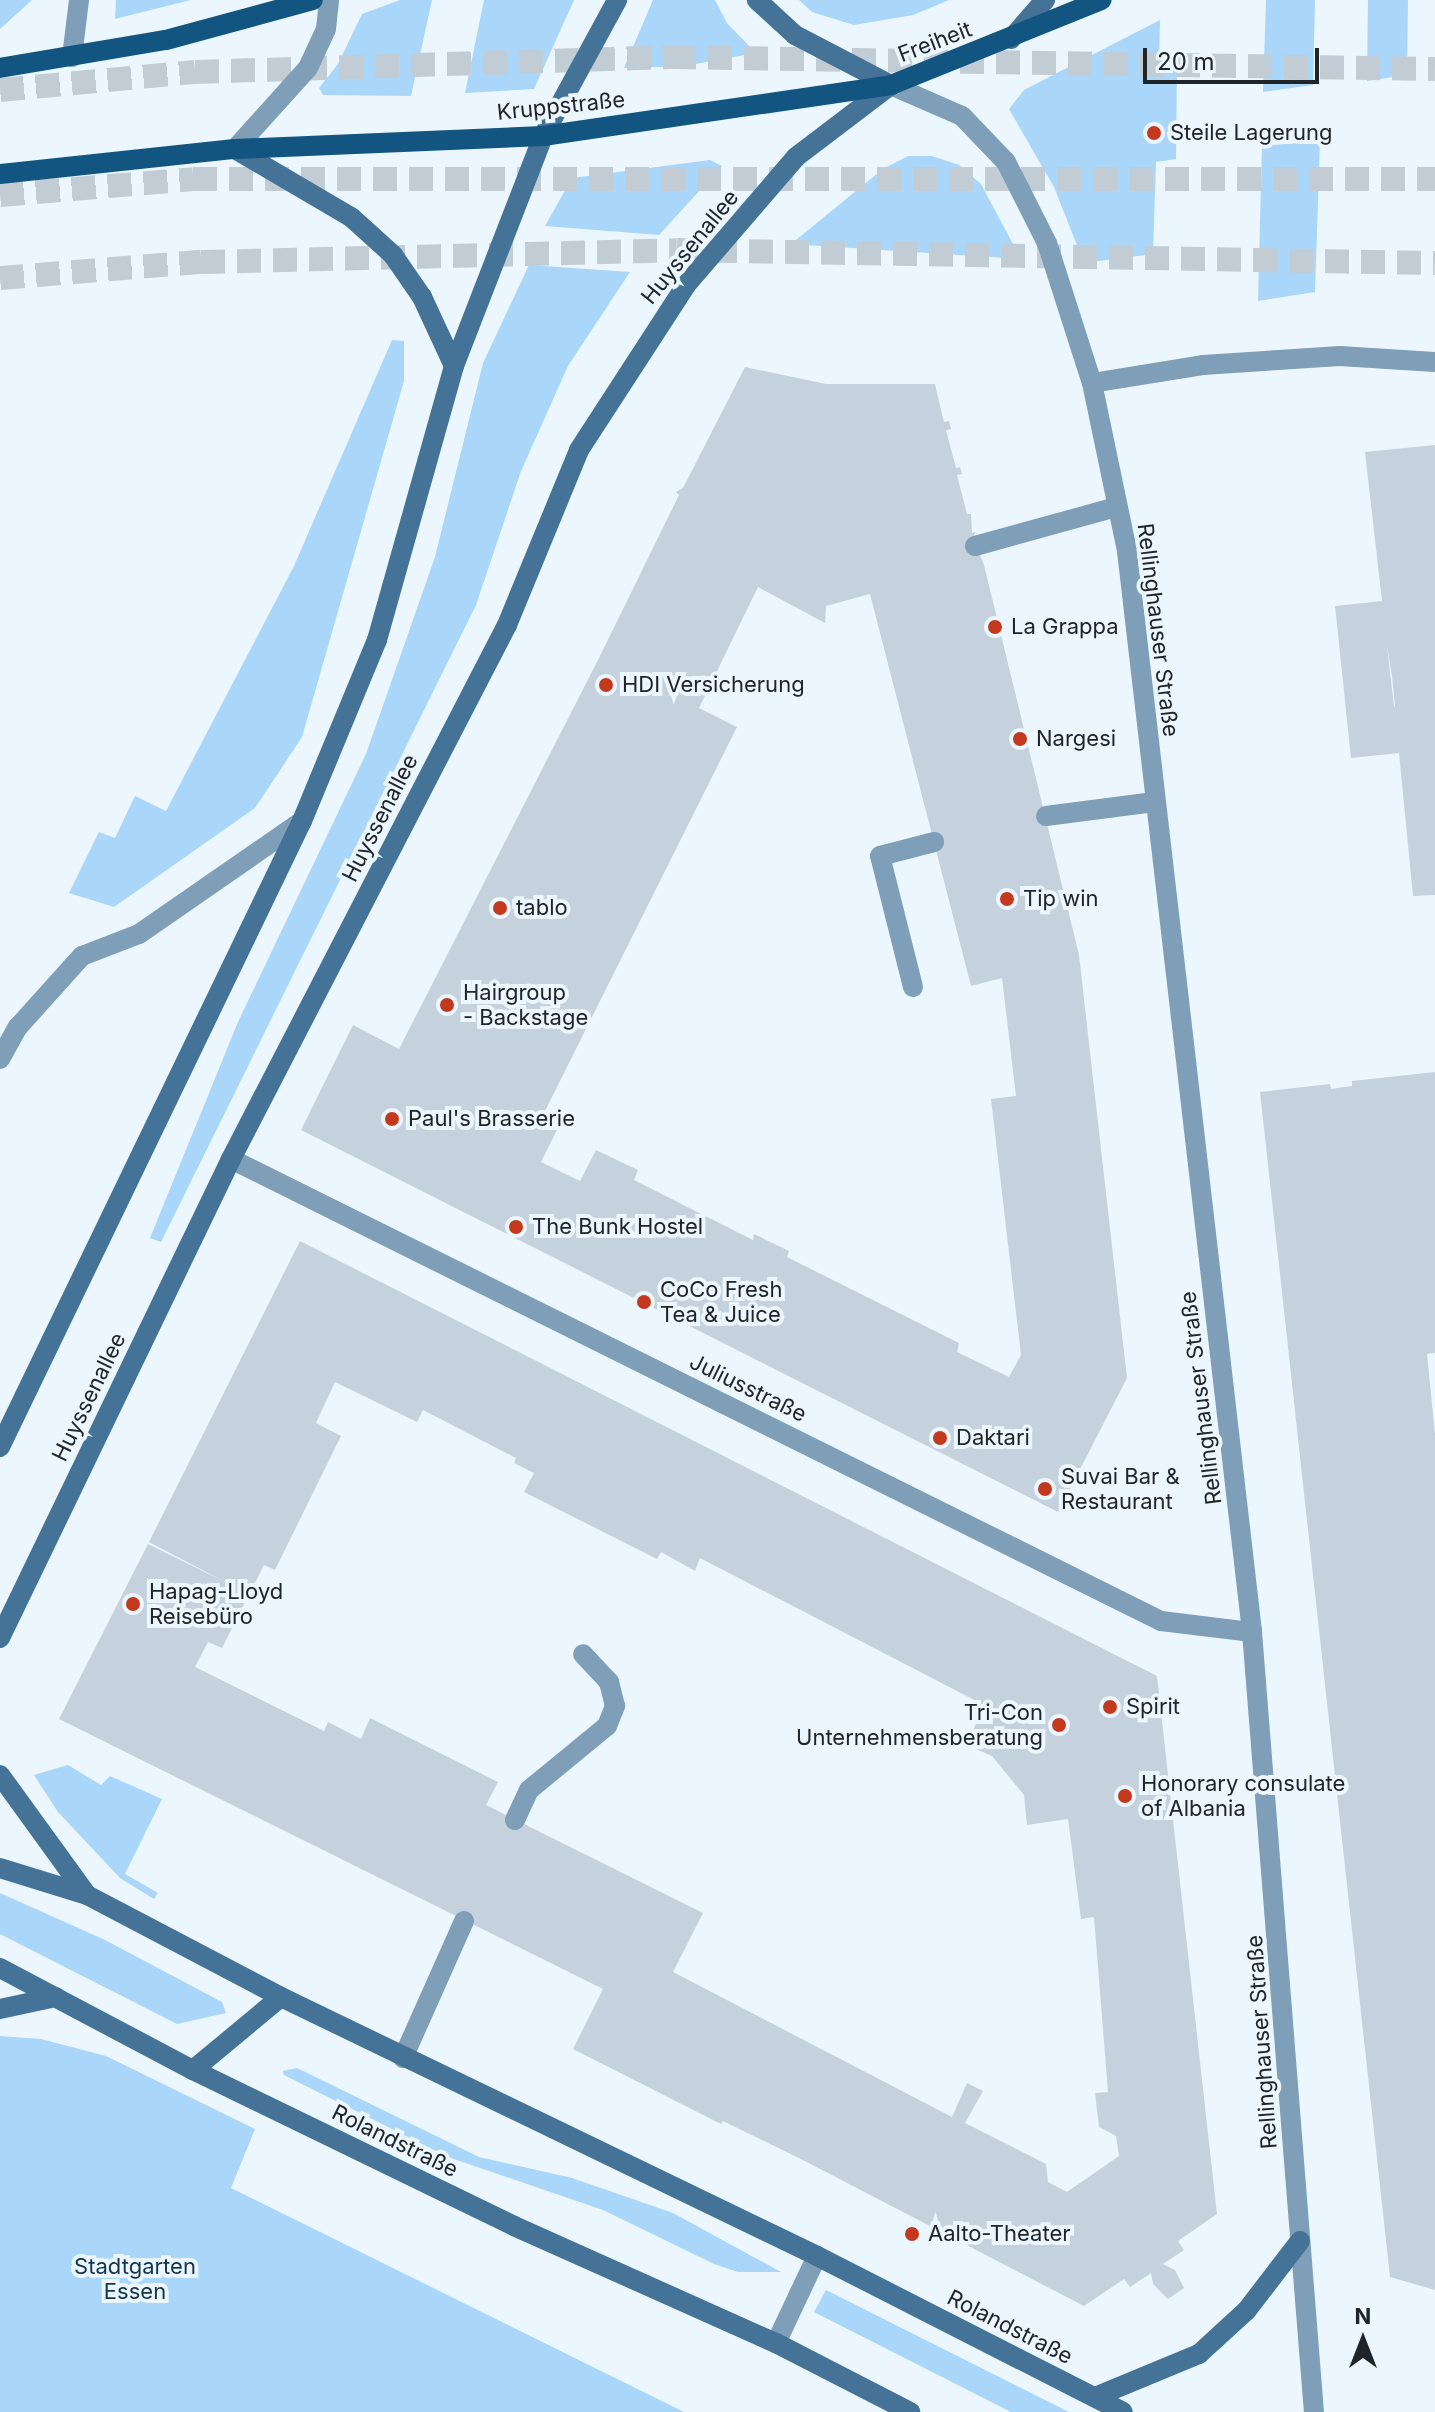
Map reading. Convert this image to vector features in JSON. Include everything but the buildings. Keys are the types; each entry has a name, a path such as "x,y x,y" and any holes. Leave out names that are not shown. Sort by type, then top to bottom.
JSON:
{"main road":[{"path":"0,68 166,40 313,0"},
{"name":"Freiheit","path":"891,85 1101,0"},
{"name":"Kruppstraße","path":"0,174 235,149 543,136 891,85"}],"street":[{"path":"72,57 79,0"},
{"path":"329,0 326,29 308,68 235,149 351,217 393,255 422,297 454,366"},
{"path":"0,1447 302,821 377,640 454,366 543,136 617,0"},
{"name":"Freiheit","path":"757,0 795,35 891,85"},
{"name":"Freiheit","path":"1011,39 1045,0"},
{"name":"Rellinghauser Straße","path":"891,85 962,116 1006,162 1047,243 1092,383 1117,507 1252,1632 1314,2412"},
{"name":"Huyssenallee","path":"0,1638 231,1159 507,625 579,450 630,364 686,285 796,157 891,85"},
{"path":"1092,383 1203,365 1340,356 1435,362"},
{"path":"975,546 1117,507"},
{"path":"1046,816 1154,802"},
{"path":"0,1059 18,1027 82,956 139,934 302,821"},
{"path":"913,987 880,856 934,842"},
{"name":"Juliusstraße","path":"231,1159 1161,1621 1252,1632"},
{"path":"515,1820 529,1790 607,1726 615,1706 609,1682 583,1654"},
{"path":"0,1775 87,1895"},
{"name":"Rolandstraße","path":"0,1868 87,1895 403,2058 817,2256 1123,2412"},
{"path":"403,2058 464,1921"},
{"name":"Rolandstraße","path":"0,1968 193,2070 514,2226 776,2343 910,2412"},
{"path":"0,2009 56,1997"},
{"path":"193,2070 281,1997"},
{"path":"1095,2397 1199,2354 1247,2310 1300,2241"},
{"path":"776,2343 817,2256"}],"green space":[{"path":"0,0 32,0 0,29"},
{"path":"116,0 191,0 115,19"},
{"path":"400,0 432,0 411,96 323,95 319,88 338,64 362,14"},
{"path":"484,0 574,0 534,89 465,93"},
{"path":"653,0 715,0 727,23 756,53 684,66 624,68"},
{"path":"799,0 949,0 913,15 854,25 812,12"},
{"path":"1266,0 1315,0 1313,85 1263,92"},
{"path":"1368,0 1408,0 1407,75 1367,81"},
{"path":"1160,20 1159,67 1177,65 1176,159 1156,162 1153,254 1084,263 1054,187 1009,109 1024,90"},
{"path":"1320,141 1315,292 1258,301 1262,146"},
{"path":"908,156 932,156 959,165 981,184 1021,259 791,244 883,169"},
{"path":"710,160 722,166 659,235 545,226 572,178"},
{"path":"529,265 630,272 568,366 521,471 476,605 161,1242 150,1238 238,1022 366,754 435,557 483,363"},
{"path":"392,340 404,341 404,381 302,737 255,808 114,907 69,893 99,832 115,838 135,796 166,811 294,566"},
{"path":"68,1765 101,1785 110,1776 162,1799 125,1874 158,1893 154,1899 120,1878 58,1812 34,1775"},
{"path":"0,1893 105,1940 222,2002 226,2013 177,2024 0,1934"},
{"name":"Stadtgarten Essen","path":"0,2036 41,2039 106,2056 255,2129 231,2188 684,2412 0,2412"},
{"path":"297,2068 479,2157 572,2178 673,2213 781,2272 738,2272 714,2264 603,2210 448,2157 284,2075 283,2071"},
{"path":"826,2290 1069,2412 1011,2412 814,2312"}],"tunnel":[{"path":"0,90 195,72 672,57 1435,69"},
{"path":"0,195 193,179 1435,179"},
{"path":"0,278 201,262 677,250 1435,263"}],"place":[{"name":"Steile Lagerung","path":"1154,133"},
{"name":"La Grappa","path":"995,627"},
{"name":"HDI Versicherung","path":"606,685"},
{"name":"Nargesi","path":"1020,739"},
{"name":"Tip win","path":"1007,899"},
{"name":"tablo","path":"500,908"},
{"name":"Hairgroup - Backstage","path":"447,1005"},
{"name":"Paul's Brasserie","path":"392,1119"},
{"name":"The Bunk Hostel","path":"516,1227"},
{"name":"CoCo Fresh Tea & Juice","path":"644,1302"},
{"name":"Daktari","path":"940,1438"},
{"name":"Suvai Bar & Restaurant","path":"1045,1489"},
{"name":"Hapag-Lloyd Reisebüro","path":"133,1604"},
{"name":"Spirit","path":"1110,1707"},
{"name":"Tri-Con Unternehmensberatung","path":"1059,1725"},
{"name":"Honorary consulate of Albania","path":"1125,1796"},
{"name":"Aalto-Theater","path":"912,2234"}]}
